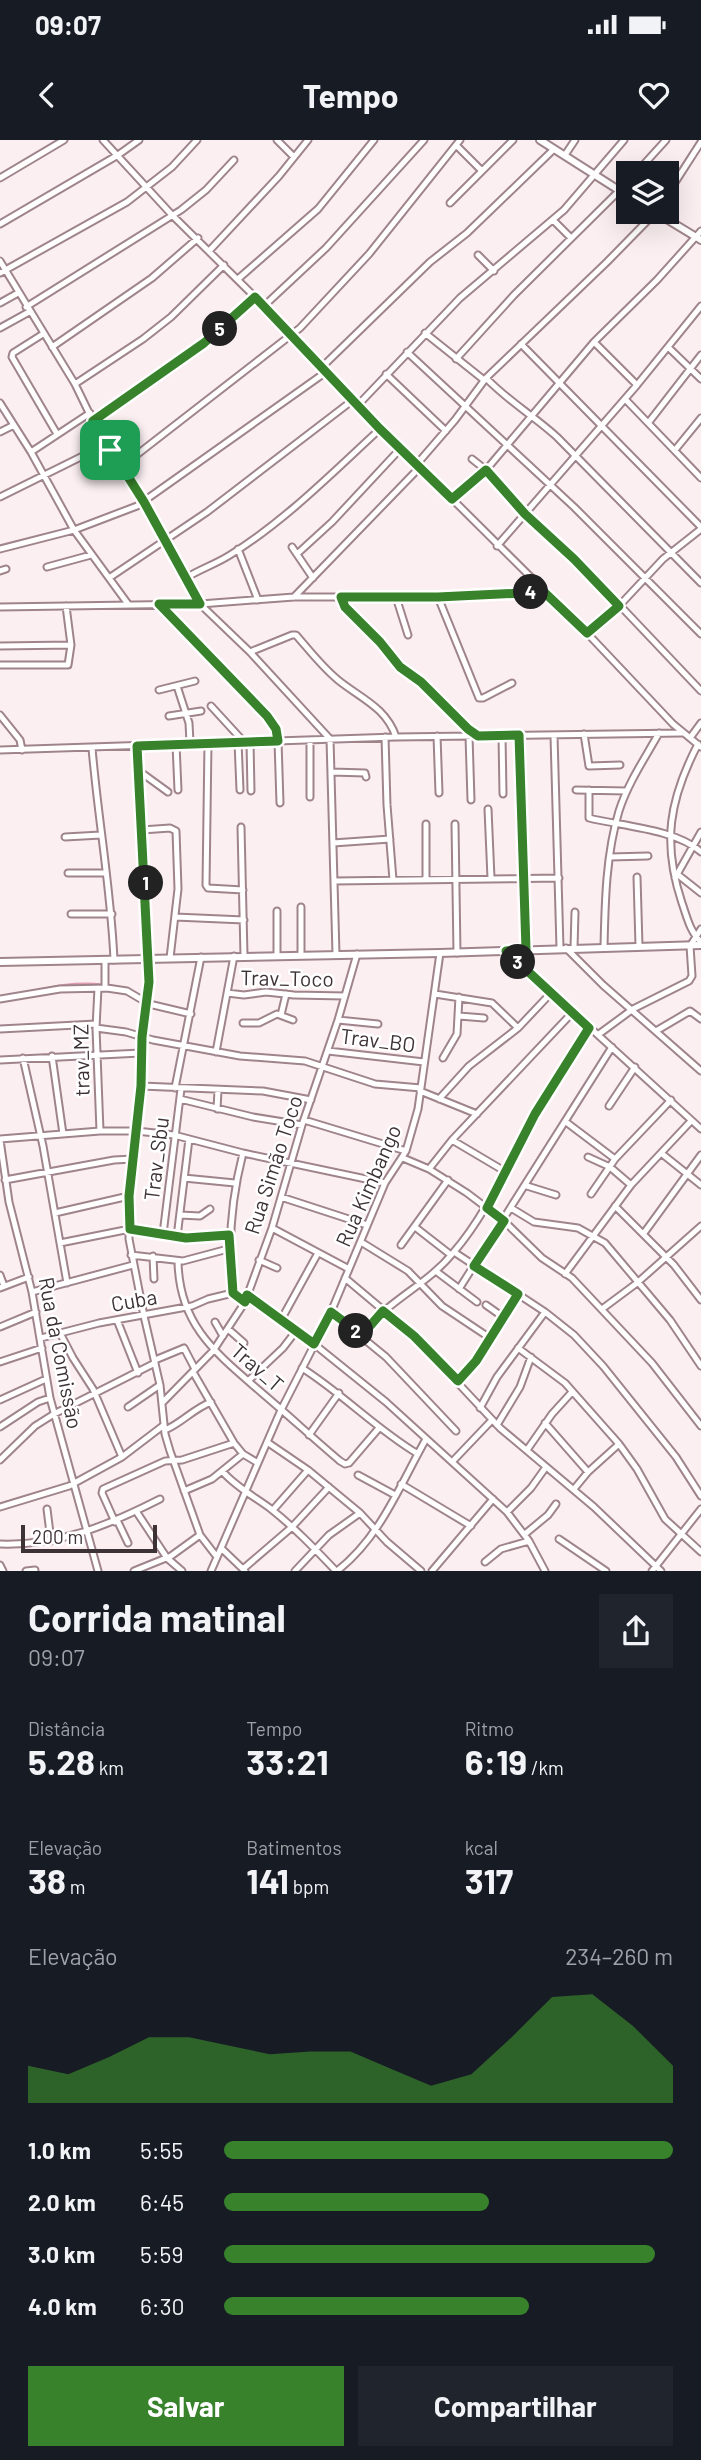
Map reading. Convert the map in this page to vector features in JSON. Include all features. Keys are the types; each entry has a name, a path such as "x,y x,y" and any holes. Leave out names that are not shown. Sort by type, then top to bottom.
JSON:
{"street":[{"path":"0,178 64,140"},
{"path":"103,140 380,429 699,746 679,785 669,836 676,876 695,937 701,944"},
{"path":"0,224 139,140"},
{"path":"3,272 147,188 183,157 197,140"},
{"path":"277,140 294,157"},
{"path":"210,250 308,140"},
{"path":"238,279 318,209 374,140"},
{"path":"264,306 326,248 424,140"},
{"path":"450,202 513,140"},
{"path":"540,140 616,188"},
{"path":"565,155 575,140"},
{"path":"109,578 207,513 355,402 460,298 553,220 624,140"},
{"path":"647,161 666,140"},
{"path":"679,176 701,142"},
{"path":"121,467 291,335 369,254 458,143 481,170"},
{"path":"0,549 74,530 144,502 324,369 430,262 467,233 554,149"},
{"path":"0,328 194,201 234,160"},
{"path":"456,359 513,295 616,195"},
{"path":"553,220 571,238"},
{"path":"294,597 419,465 485,379 644,224"},
{"path":"452,499 486,470 594,342 635,304 700,236 678,224"},
{"path":"52,347 152,278 198,238"},
{"path":"478,255 494,271"},
{"path":"0,261 3,272 19,293 75,384 93,421 144,502 200,604 250,652 330,739 336,954"},
{"path":"75,384 143,340 171,317 224,265"},
{"path":"0,303 19,293"},
{"path":"93,421 204,343 255,297"},
{"path":"497,546 600,425 637,386 701,306"},
{"path":"425,333 512,402 533,415 575,454 701,583"},
{"path":"43,334 13,352 12,357 57,434"},
{"path":"594,342 637,386"},
{"path":"521,344 701,528 671,552 619,606 587,633"},
{"path":"668,347 701,379"},
{"path":"407,352 596,528 643,579 701,634"},
{"path":"649,422 701,355"},
{"path":"386,374 446,431"},
{"path":"625,398 701,478"},
{"path":"0,403 31,452 74,530 128,604"},
{"path":"31,452 90,414"},
{"path":"675,450 700,420"},
{"path":"0,432 14,425"},
{"path":"186,578 238,549 300,502 380,429"},
{"path":"0,497 107,444"},
{"path":"297,554 332,522 401,448"},
{"path":"472,459 486,470 525,514 574,559 701,691"},
{"path":"292,547 313,578"},
{"path":"238,549 258,600"},
{"path":"47,566 91,555"},
{"path":"0,607 200,604 294,597 438,597 544,592"},
{"path":"341,597 345,607 380,642 400,667 421,682 451,714 478,736"},
{"path":"396,597 408,635"},
{"path":"438,597 479,698 512,683"},
{"path":"159,604 267,716 276,729 280,803"},
{"path":"0,665 67,665 71,645 66,606"},
{"path":"250,652 296,635 315,658 340,681 379,709 389,720 396,737"},
{"path":"0,646 71,645"},
{"path":"159,690 195,681"},
{"path":"177,687 186,714 190,743"},
{"path":"211,706 244,742 251,791"},
{"path":"169,716 201,711"},
{"path":"0,715 20,740 22,750"},
{"path":"690,738 701,723"},
{"path":"604,947 610,856 616,823 627,791 659,733"},
{"path":"0,750 385,737 683,733"},
{"path":"584,734 589,766 620,765"},
{"path":"502,735 503,794"},
{"path":"519,735 526,949"},
{"path":"437,736 439,793"},
{"path":"469,736 471,800"},
{"path":"554,736 558,878 567,948 603,985 701,1070"},
{"path":"385,737 393,880"},
{"path":"310,740 310,797"},
{"path":"240,790 244,742"},
{"path":"208,743 206,885 208,888 243,890"},
{"path":"176,744 178,790"},
{"path":"137,746 149,958 141,1086 129,1196 131,1255 160,1385 164,1427 173,1461 200,1535 217,1557"},
{"path":"92,748 112,914 114,960"},
{"path":"139,771 168,792"},
{"path":"332,772 365,773 366,777"},
{"path":"576,790 627,791"},
{"path":"589,790 589,817 669,836 694,845 701,852"},
{"path":"488,810 491,878"},
{"path":"426,824 426,879"},
{"path":"455,824 457,953"},
{"path":"241,827 244,956"},
{"path":"142,830 170,828 176,831 178,866 170,958"},
{"path":"676,876 701,832"},
{"path":"65,837 101,835"},
{"path":"333,843 390,839"},
{"path":"610,856 648,856"},
{"path":"68,873 106,873"},
{"path":"676,876 701,893"},
{"path":"637,877 639,946"},
{"path":"334,881 558,878"},
{"path":"301,907 301,955"},
{"path":"277,911 277,955"},
{"path":"567,948 575,912"},
{"path":"71,914 112,914"},
{"path":"175,917 244,920"},
{"path":"599,1034 633,1009 689,981 692,976 690,946 701,929"},
{"path":"0,962 457,953 701,944"},
{"path":"506,951 701,1129"},
{"name":"Rua Kimbango","path":"211,1571 281,1410 331,1312 385,1183 405,1154 421,1089 440,953"},
{"name":"Rua Simão Toco","path":"163,1402 213,1351 245,1302 272,1228 290,1162 323,1068 357,954"},
{"path":"216,1052 234,956"},
{"name":"Trav_Sbu","path":"163,1234 180,1100 178,1088 201,957"},
{"name":"trav_MZ","path":"100,1131 96,1026 105,961"},
{"path":"0,999 60,989 101,988 127,992 147,1003 191,1014"},
{"name":"Trav_Toco","path":"228,993 345,996"},
{"path":"439,1099 469,1066 518,1028 551,993"},
{"path":"281,1015 286,994"},
{"path":"435,994 495,1004 518,1028"},
{"path":"443,1058 457,1034 459,997"},
{"path":"656,1031 690,1011 701,1018"},
{"path":"429,1169 452,1140 573,1012"},
{"path":"243,1023 260,1023 274,1015 293,1020"},
{"path":"459,1016 484,1018"},
{"path":"338,1020 378,1024"},
{"path":"0,1029 96,1026 216,1052 305,1061 375,1084 421,1089 477,1114"},
{"path":"362,1335 383,1311 437,1272 453,1254 487,1208 535,1114 589,1028"},
{"path":"459,1289 527,1186 612,1047"},
{"name":"Trav_BO","path":"328,1051 424,1062"},
{"path":"0,1059 141,1053"},
{"path":"52,1056 63,1134"},
{"path":"23,1058 41,1136 67,1283"},
{"path":"609,1106 635,1067"},
{"path":"141,1086 272,1092 311,1100"},
{"path":"217,1109 218,1090"},
{"path":"180,1100 303,1123 405,1154 447,1180 504,1221 542,1258 565,1274 602,1309 652,1363 701,1426"},
{"path":"590,1194 615,1159 671,1100"},
{"path":"565,1274 591,1235 631,1185 691,1121"},
{"path":"566,1122 615,1159"},
{"path":"0,1139 100,1131 174,1135 243,1153 385,1183"},
{"name":"Rua da Comissão","path":"0,1139 3,1179 29,1277 50,1398 98,1571"},
{"path":"177,1237 189,1139"},
{"path":"452,1140 506,1172"},
{"path":"243,1153 235,1183 228,1249 233,1293 245,1302"},
{"path":"661,1153 701,1185"},
{"path":"644,1233 701,1155"},
{"path":"588,1157 610,1167 631,1185"},
{"path":"3,1179 133,1159"},
{"path":"184,1178 235,1183"},
{"path":"401,1245 447,1180"},
{"path":"527,1186 556,1195"},
{"path":"55,1213 129,1196"},
{"path":"281,1197 367,1225"},
{"path":"615,1206 666,1257 701,1300"},
{"path":"512,1208 534,1222 574,1226 605,1243 699,1357 701,1366"},
{"path":"180,1214 200,1216 210,1209"},
{"path":"602,1309 637,1283 701,1226"},
{"path":"415,1227 545,1312 574,1335 676,1457 701,1496"},
{"path":"272,1228 349,1269"},
{"path":"60,1243 130,1229 177,1237 229,1235"},
{"path":"361,1242 408,1271 442,1306 490,1338"},
{"path":"131,1255 178,1261 228,1249"},
{"path":"281,1320 318,1253"},
{"path":"153,1256 154,1279"},
{"name":"Trav_T","path":"178,1261 179,1283 186,1307 213,1351 340,1461 347,1464 379,1428"},
{"path":"259,1261 277,1268"},
{"path":"32,1292 106,1270 133,1265"},
{"path":"437,1272 477,1302"},
{"path":"0,1275 2,1287 29,1277"},
{"path":"345,1278 414,1336 497,1425 574,1489 656,1570 701,1509"},
{"name":"Cuba","path":"41,1338 186,1307 233,1293"},
{"path":"458,1381 472,1367 518,1294"},
{"path":"247,1295 386,1402 493,1499 525,1534 545,1571"},
{"path":"486,1305 503,1317"},
{"path":"0,1327 36,1312"},
{"path":"331,1312 386,1357 456,1431"},
{"path":"480,1408 497,1377 545,1312"},
{"path":"117,1320 138,1373"},
{"path":"215,1322 223,1336"},
{"path":"228,1329 244,1343"},
{"path":"248,1381 283,1348 296,1331"},
{"path":"60,1333 95,1395 122,1457"},
{"path":"0,1362 42,1348"},
{"path":"0,1460 35,1426 54,1414 184,1348 234,1443 243,1454 258,1463"},
{"path":"518,1348 555,1374 619,1444 637,1469 661,1514 681,1536 701,1552"},
{"path":"497,1425 520,1387 531,1357"},
{"path":"302,1368 339,1393 379,1428 418,1454"},
{"path":"0,1399 46,1379"},
{"path":"128,1407 160,1385"},
{"path":"527,1450 545,1423 572,1392"},
{"path":"309,1435 339,1393"},
{"path":"0,1427 38,1402 50,1398"},
{"path":"0,1507 74,1483 122,1457 164,1427 179,1423 196,1409 211,1402"},
{"path":"452,1462 492,1420"},
{"path":"545,1423 588,1472"},
{"path":"223,1472 273,1510 336,1571 361,1550 376,1531 426,1439"},
{"path":"267,1442 329,1487 421,1571"},
{"path":"128,1543 103,1489 165,1461 234,1443"},
{"path":"574,1489 588,1472 619,1444"},
{"path":"184,1491 223,1472 243,1454"},
{"path":"507,1512 531,1488 546,1467"},
{"path":"273,1510 308,1470"},
{"path":"358,1475 395,1495"},
{"path":"401,1484 471,1526"},
{"path":"221,1548 244,1570 292,1527 329,1487"},
{"path":"0,1544 51,1541 89,1532 160,1499"},
{"path":"432,1571 493,1499"},
{"path":"525,1534 548,1515 556,1504"},
{"path":"47,1509 51,1541"},
{"path":"136,1511 167,1558 180,1571"},
{"path":"295,1571 314,1549 360,1513"},
{"path":"134,1571 167,1558 200,1535"},
{"path":"559,1539 606,1571"},
{"path":"485,1562 501,1549 529,1541"},
{"path":"0,1565 3,1571"},
{"path":"26,1571 35,1570"}],"waterway":[{"path":"48,988 85,984 122,988"},
{"path":"131,990 144,998"},
{"path":"176,1008 187,1010"}],"route":[{"path":"255,297 380,429 452,499 486,470 525,514 574,559 619,606 587,633 544,592 438,597 341,597 345,607 380,642 400,667 421,682 468,729 478,736 519,735 526,949 506,951 589,1028 535,1114 487,1208 504,1221 474,1266 518,1294 472,1367 458,1381 414,1336 383,1311 362,1335 331,1312 314,1344 247,1295 245,1302 233,1293 229,1235 186,1238 150,1230 130,1229 129,1196 149,982 137,746 278,741 276,729 267,716 159,604 200,604 144,502 110,450 93,421 204,343 255,297"}]}
